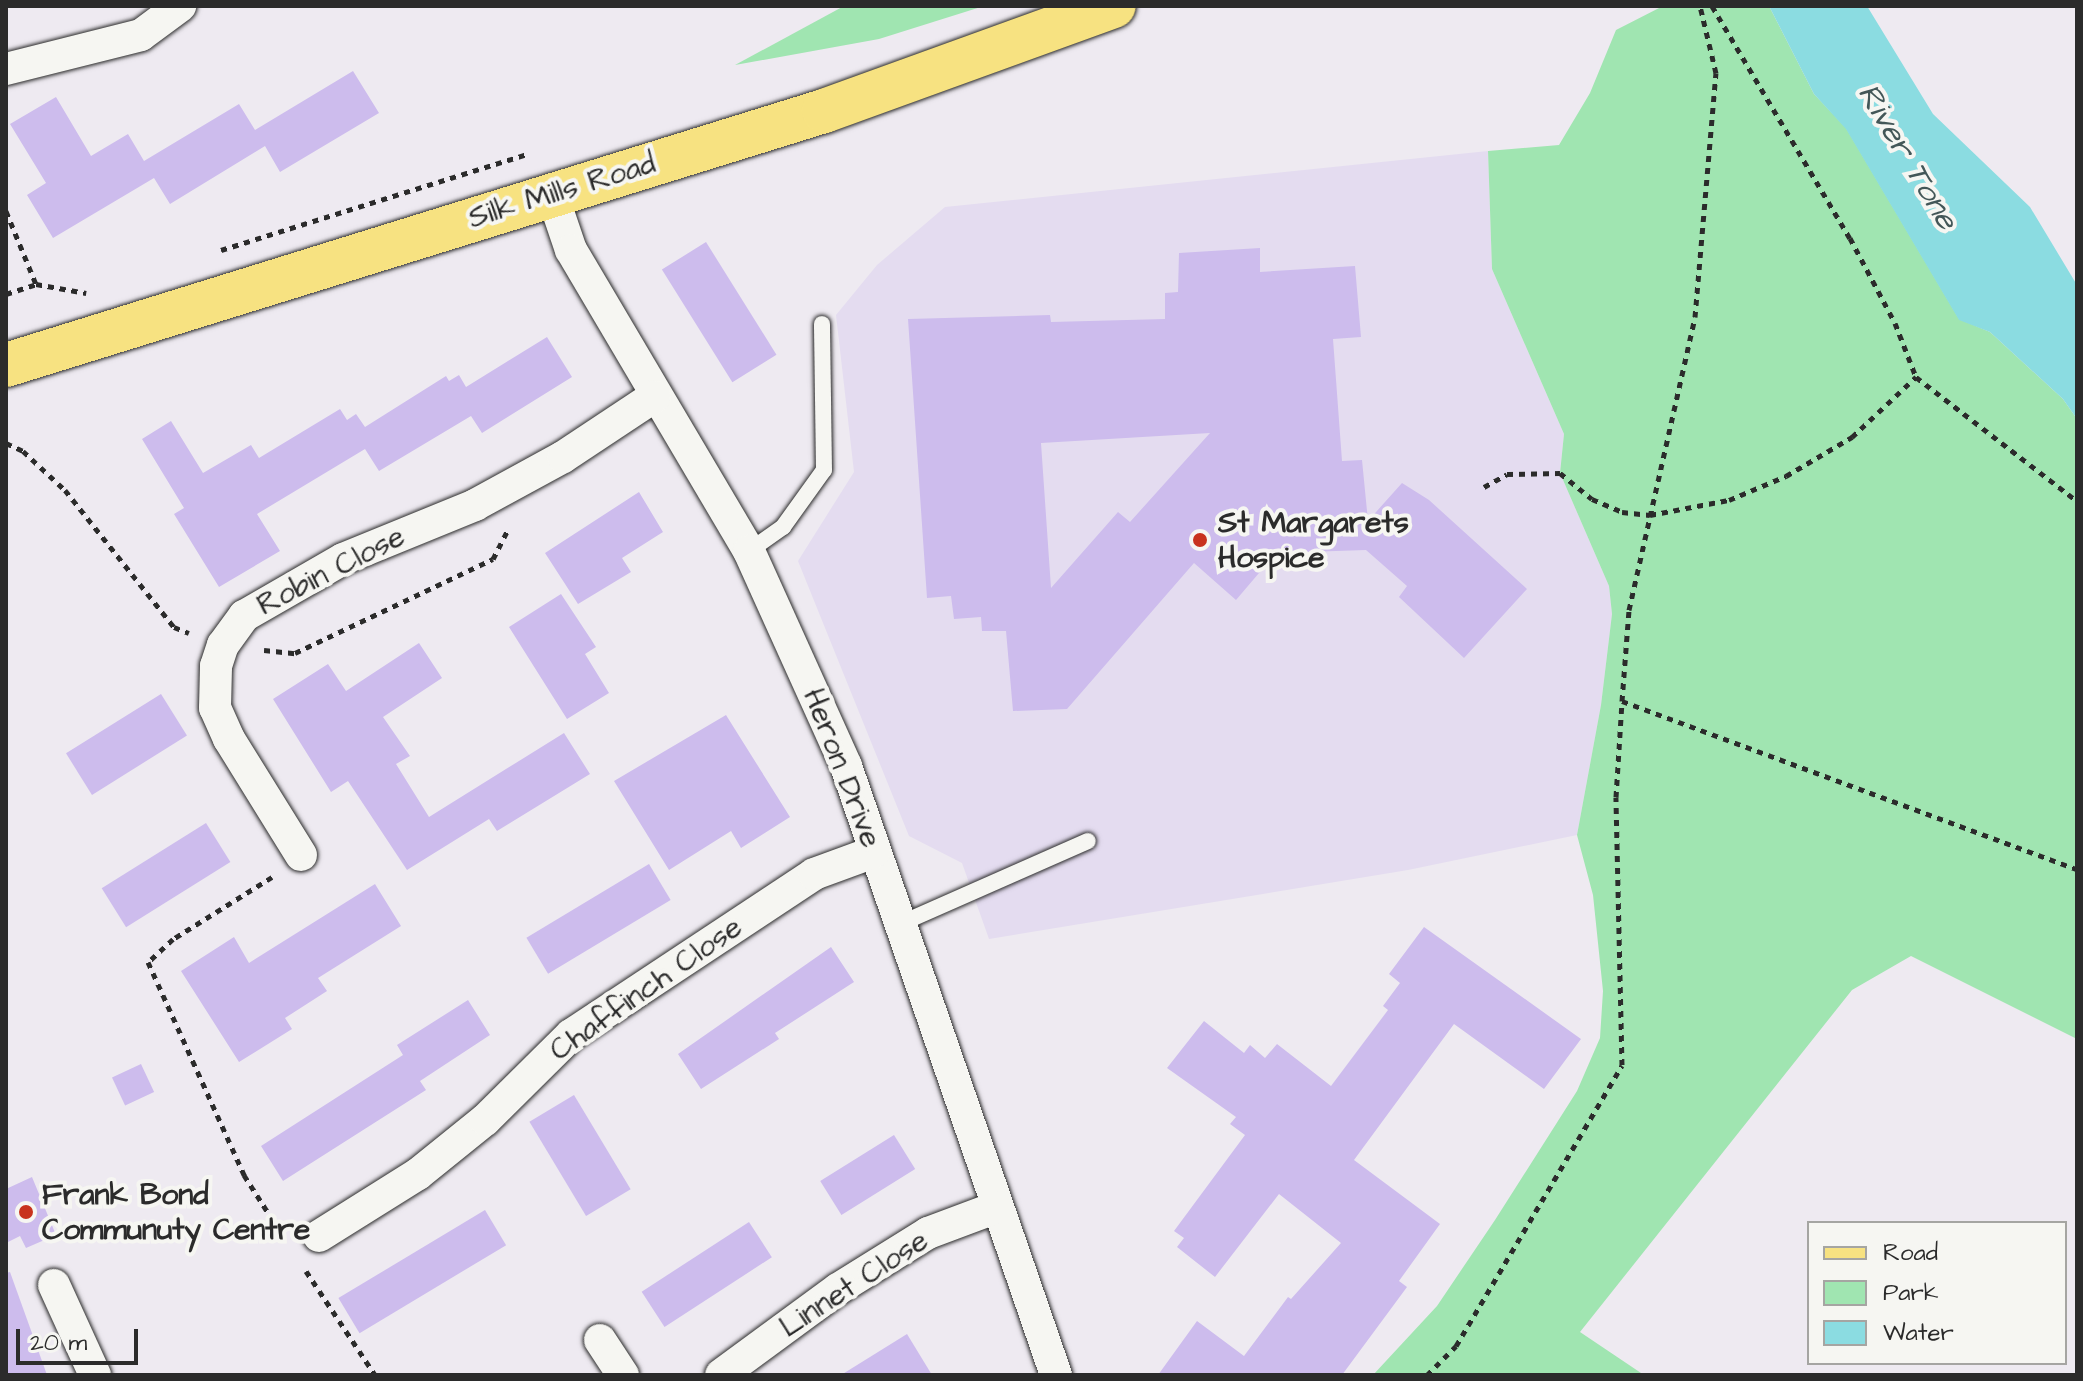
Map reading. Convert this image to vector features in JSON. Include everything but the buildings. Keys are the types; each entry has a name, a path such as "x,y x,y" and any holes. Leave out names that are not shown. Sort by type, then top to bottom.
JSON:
{"main road":[{"name":"Silk Mills Road","path":"6,365 824,111 1114,6"}],"street":[{"path":"6,69 141,35 180,6"},
{"name":"Heron Drive","path":"552,194 571,250 749,551 846,766 874,852 902,923 995,1208 1056,1375"},
{"name":"Robin Close","path":"301,855 229,739 215,708 212,690 223,645 244,616 266,600 343,559 475,505 563,457 655,396"},
{"name":"Chaffinch Close","path":"302,1246 418,1174 485,1120 571,1035 814,874 874,852"},
{"name":"Linnet Close","path":"721,1375 838,1289 928,1233 995,1208"},
{"path":"54,1285 95,1375"},
{"path":"600,1340 623,1375"}],"lane":[{"path":"749,551 783,527 824,470 822,324"},
{"path":"902,923 1088,841"}],"path":[{"path":"1427,1375 1456,1346 1622,1065 1616,797 1622,701 1629,610 1695,317 1716,73 1700,6"},
{"path":"1712,6 1850,238 1895,323 1916,377 2077,501"},
{"path":"6,211 36,284"},
{"path":"1484,487 1507,474 1560,473 1592,499 1622,512 1650,515 1729,500 1786,476 1852,437 1916,377"},
{"path":"6,443 23,451 65,490 174,627 223,645 295,653 493,559 513,519"},
{"path":"1231,558 1234,569"},
{"path":"1622,701 2077,869"},
{"path":"301,855 173,939 148,962 244,1175 302,1246 375,1375"}],"shaded area":[{"name":"St Margarets Hospice","path":"1488,151 1492,269 1564,434 1560,473 1609,586 1612,614 1601,705 1577,835 1408,870 989,939 962,863 909,836 798,561 854,472 836,315 877,265 945,207"}],"green space":[{"path":"844,6 984,6 879,39 735,65"},
{"path":"1663,6 1769,6 1814,94 1846,128 1959,319 1990,332 2063,399 2077,419 2077,1039 1911,956 1852,990 1580,1332 1644,1375 1373,1375 1437,1306 1495,1220 1577,1091 1600,1038 1603,991 1593,895 1577,835 1601,705 1612,614 1609,586 1560,473 1564,434 1492,269 1488,151 1559,145 1590,93 1616,30"}],"water":[{"name":"River Tone","path":"1769,6 1867,6 1933,114 2030,207 2077,285 2077,419 2063,399 1990,332 1959,320 1846,129 1814,94"}],"place":[{"name":"St Margarets Hospice","path":"1200,540"},
{"name":"Frank Bond Communuty Centre","path":"26,1212"}]}
